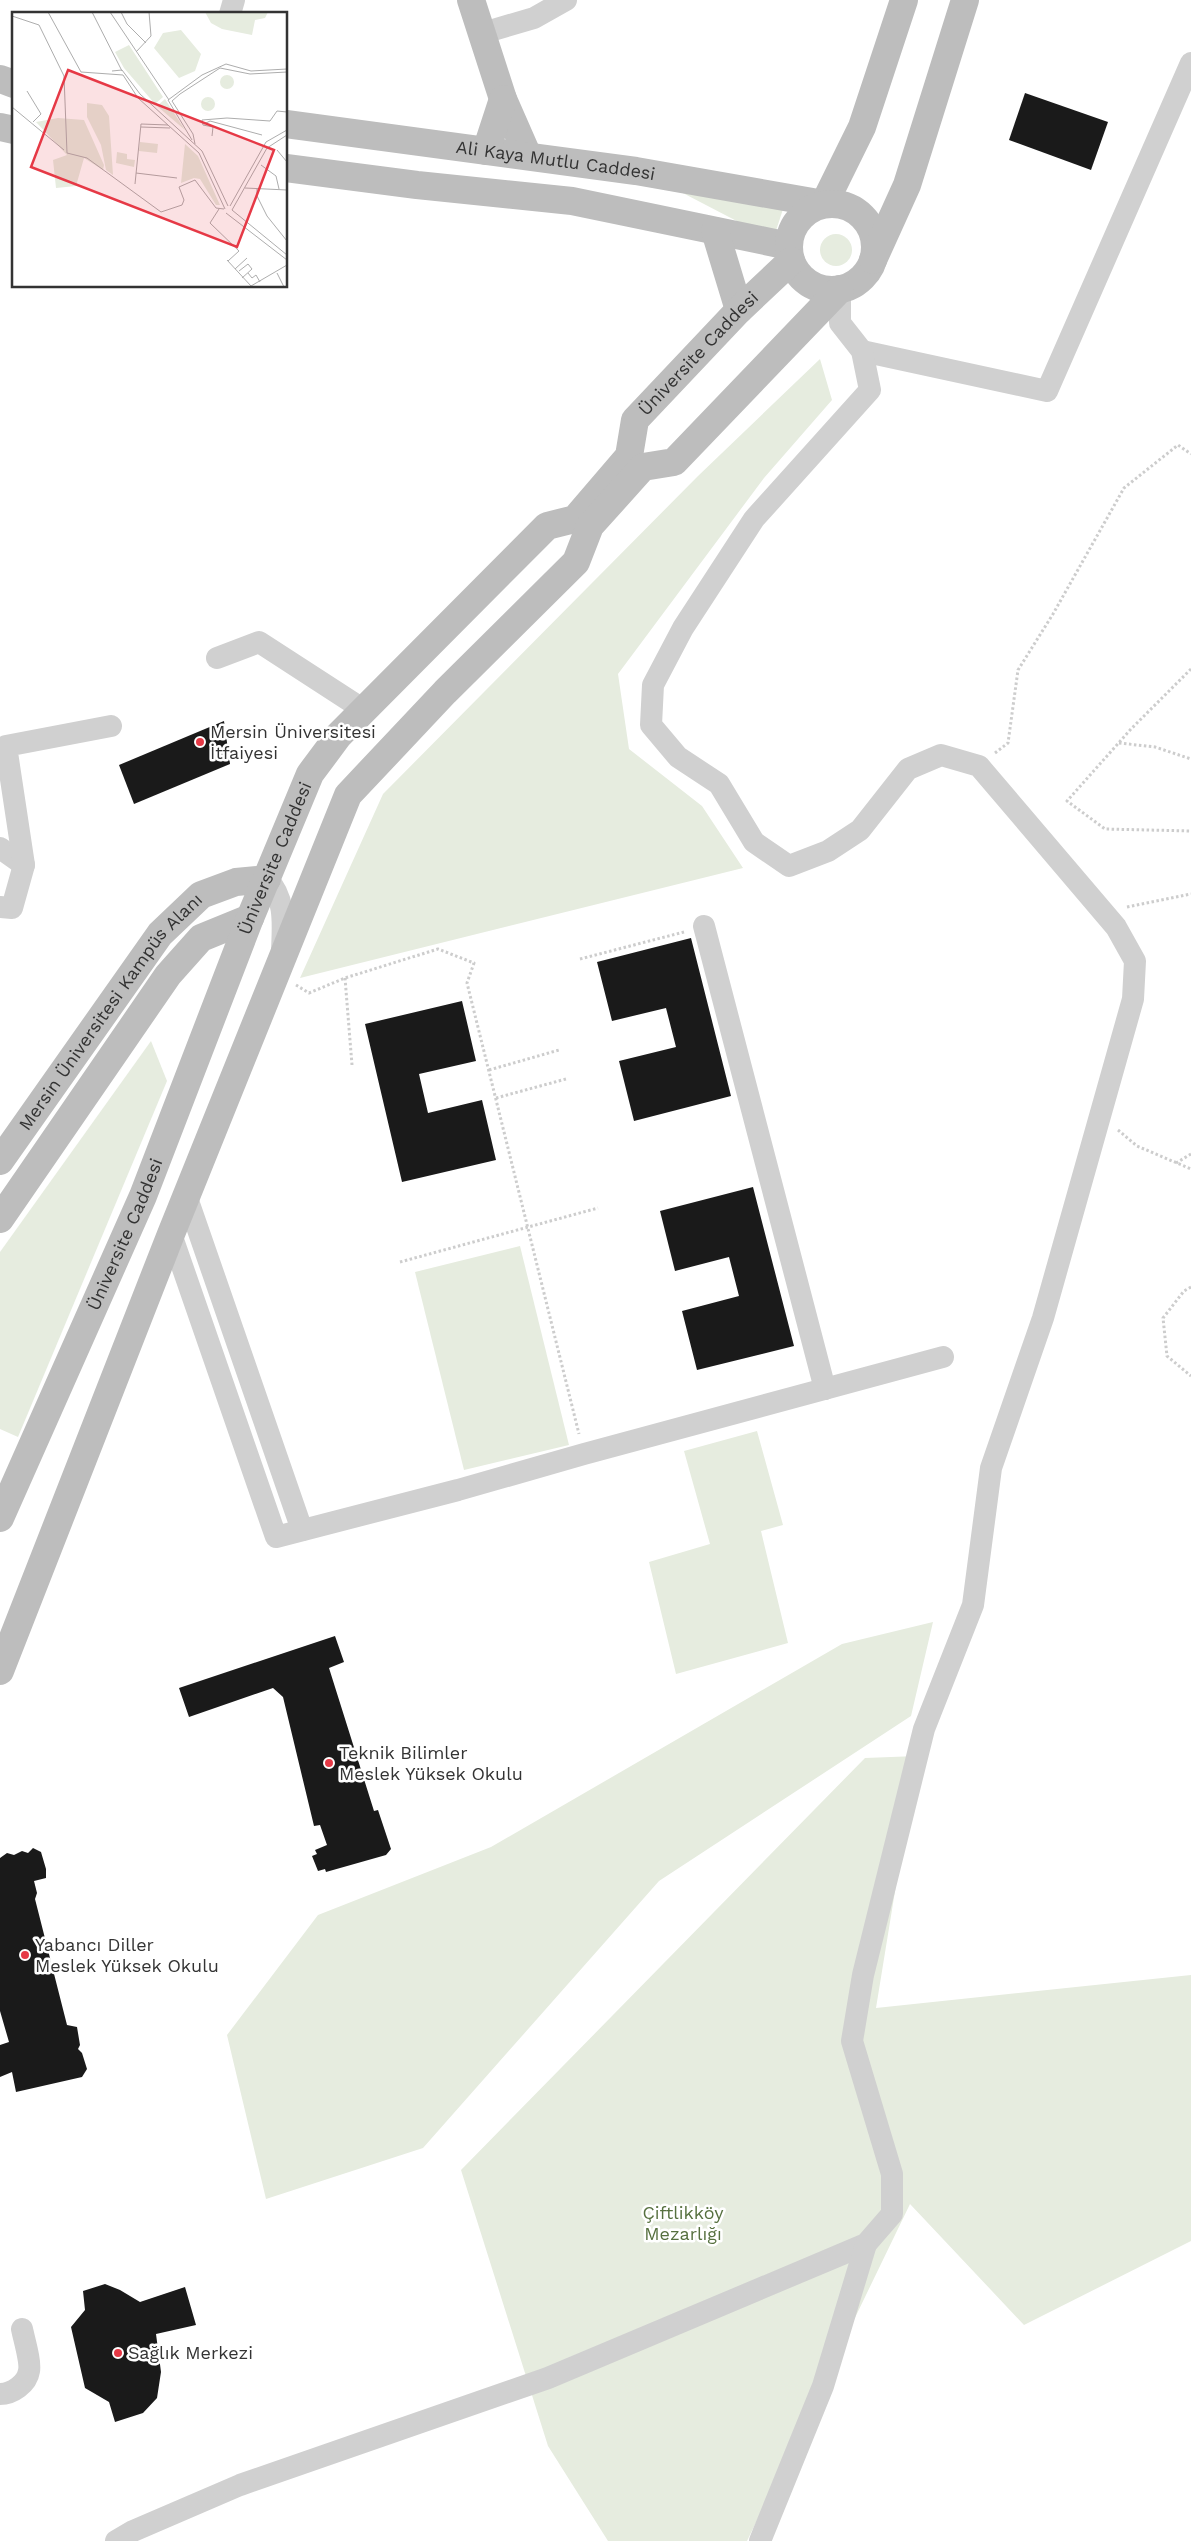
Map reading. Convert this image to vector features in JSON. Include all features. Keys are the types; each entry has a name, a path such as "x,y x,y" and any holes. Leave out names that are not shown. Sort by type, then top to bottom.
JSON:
{"main road":[{"path":"471,0 502,98 528,156"},
{"path":"824,204 862,127 904,0"},
{"path":"0,1671 171,1234 348,796 445,692 576,562 590,526 643,467 674,462 840,289 860,279 873,260 907,185 965,0"},
{"path":"0,79 12,83"},
{"path":"486,151 502,98"},
{"name":"Ali Kaya Mutlu Caddesi","path":"288,124 636,170 824,204"},
{"path":"288,168 417,185 572,201 715,231 790,254"},
{"path":"840,289 828,290 811,284 797,272 790,254 791,232 799,219 810,210 824,204 846,207 864,218 873,238 873,260"},
{"path":"715,231 739,310"},
{"name":"Üniversite Caddesi","path":"0,1518 143,1196 250,918 310,774 339,735 547,526 576,519 629,456 635,420 790,254"},
{"name":"Mersin Üniversitesi Kampüs Alanı","path":"0,1161 160,934 201,895 236,882 267,879"},
{"name":"Mersin Üniversitesi Kampüs Alanı","path":"0,1219 168,976 201,938 250,918"}],"street":[{"path":"483,33 534,18 566,0"},
{"path":"862,351 1047,391 1191,63"},
{"path":"760,2541 823,2386 866,2244 892,2214 892,2174 852,2041 863,1975 924,1729 973,1605 991,1468 1043,1318 1101,1115 1133,999 1135,961 1116,927 1104,912 979,766 941,754 908,769 860,830 828,850 789,866 754,842 719,784 678,757 651,724 653,686 683,628 754,519 870,390 862,351 840,323 840,289"},
{"path":"217,658 259,642 364,710"},
{"path":"0,906 12,908 24,865 6,746 111,726"},
{"path":"0,848 24,865"},
{"path":"250,918 267,914 281,905 315,875"},
{"path":"267,879 275,887 281,905 283,928 278,968"},
{"path":"704,926 824,1389"},
{"path":"187,1198 302,1530"},
{"path":"171,1234 276,1537 458,1490 943,1357"},
{"path":"116,2541 133,2531 240,2485 548,2378 866,2244"},
{"path":"0,2394 7,2394 23,2384 29,2371 22,2329"}],"path":[{"path":"979,766 1008,743 1018,670 1053,614 1124,488 1178,445 1191,454"},
{"path":"1191,669 1119,742 1067,801 1105,829 1191,831"},
{"path":"1119,742 1155,747 1191,759"},
{"path":"1104,912 1191,894"},
{"path":"580,959 704,926"},
{"path":"278,968 310,993 345,978 438,949 474,963 467,982 584,1454"},
{"path":"345,978 352,1066"},
{"path":"489,1070 559,1050"},
{"path":"496,1098 566,1079"},
{"path":"1101,1115 1137,1146 1191,1169"},
{"path":"1176,1163 1191,1154"},
{"path":"400,1262 598,1208"},
{"path":"1191,1287 1184,1291 1163,1318 1167,1356 1191,1376"}],"green space":[{"path":"679,191 784,206 773,240"},
{"path":"836,234 842,235 847,239 851,244 851,256 847,261 842,265 836,266 830,265 825,261 821,256 820,250 821,244 825,239 830,235"},
{"path":"820,359 832,400 764,478 618,674 629,749 702,806 743,868 300,978 383,794 698,476"},
{"path":"151,1041 167,1081 18,1437 0,1429 0,1252"},
{"path":"520,1246 569,1445 464,1470 415,1272"},
{"path":"757,1431 783,1525 761,1531 788,1643 676,1674 649,1562 710,1544 684,1451"},
{"path":"933,1622 911,1716 659,1881 423,2148 266,2199 227,2035 318,1915 491,1847 842,1644"},
{"name":"Çiftlikköy Mezarlığı","path":"917,1756 876,2008 1191,1975 1191,2241 1024,2325 910,2204 747,2541 608,2541 548,2446 461,2170 865,1758"}],"building":[{"path":"1025,93 1108,122 1091,170 1009,140"},
{"name":"Mersin Üniversitesi İtfaiyesi","path":"224,721 230,764 134,804 119,765"},
{"path":"691,938 731,1096 634,1121 619,1061 676,1047 666,1008 612,1021 597,962"},
{"path":"462,1001 476,1061 419,1074 428,1113 482,1100 496,1160 402,1182 365,1024"},
{"path":"753,1187 794,1346 697,1370 682,1311 739,1296 729,1257 675,1271 660,1211"},
{"name":"Teknik Bilimler Meslek Yüksek Okulu","path":"335,1636 344,1662 329,1668 374,1811 378,1810 391,1849 386,1855 326,1872 325,1869 318,1871 312,1856 317,1854 315,1850 327,1845 320,1825 314,1826 283,1697 273,1688 189,1717 179,1688"},
{"name":"Yabancı Diller Meslek Yüksek Okulu","path":"33,1848 41,1852 46,1869 46,1878 34,1881 37,1893 35,1899 67,2025 77,2027 80,2045 78,2049 82,2053 87,2069 82,2077 16,2092 12,2072 0,2077 0,2045 9,2042 0,2011 0,1858 7,1853 14,1855 22,1851 28,1853"},
{"name":"Sağlık Merkezi","path":"105,2284 120,2290 140,2302 185,2287 196,2325 156,2334 161,2372 157,2398 143,2413 115,2422 109,2402 85,2388 71,2327 85,2310 83,2291"}],"place":[{"name":"Mersin Üniversitesi İtfaiyesi","path":"200,742"},
{"name":"Teknik Bilimler Meslek Yüksek Okulu","path":"329,1763"},
{"name":"Yabancı Diller Meslek Yüksek Okulu","path":"25,1955"},
{"name":"Sağlık Merkezi","path":"118,2353"}]}
